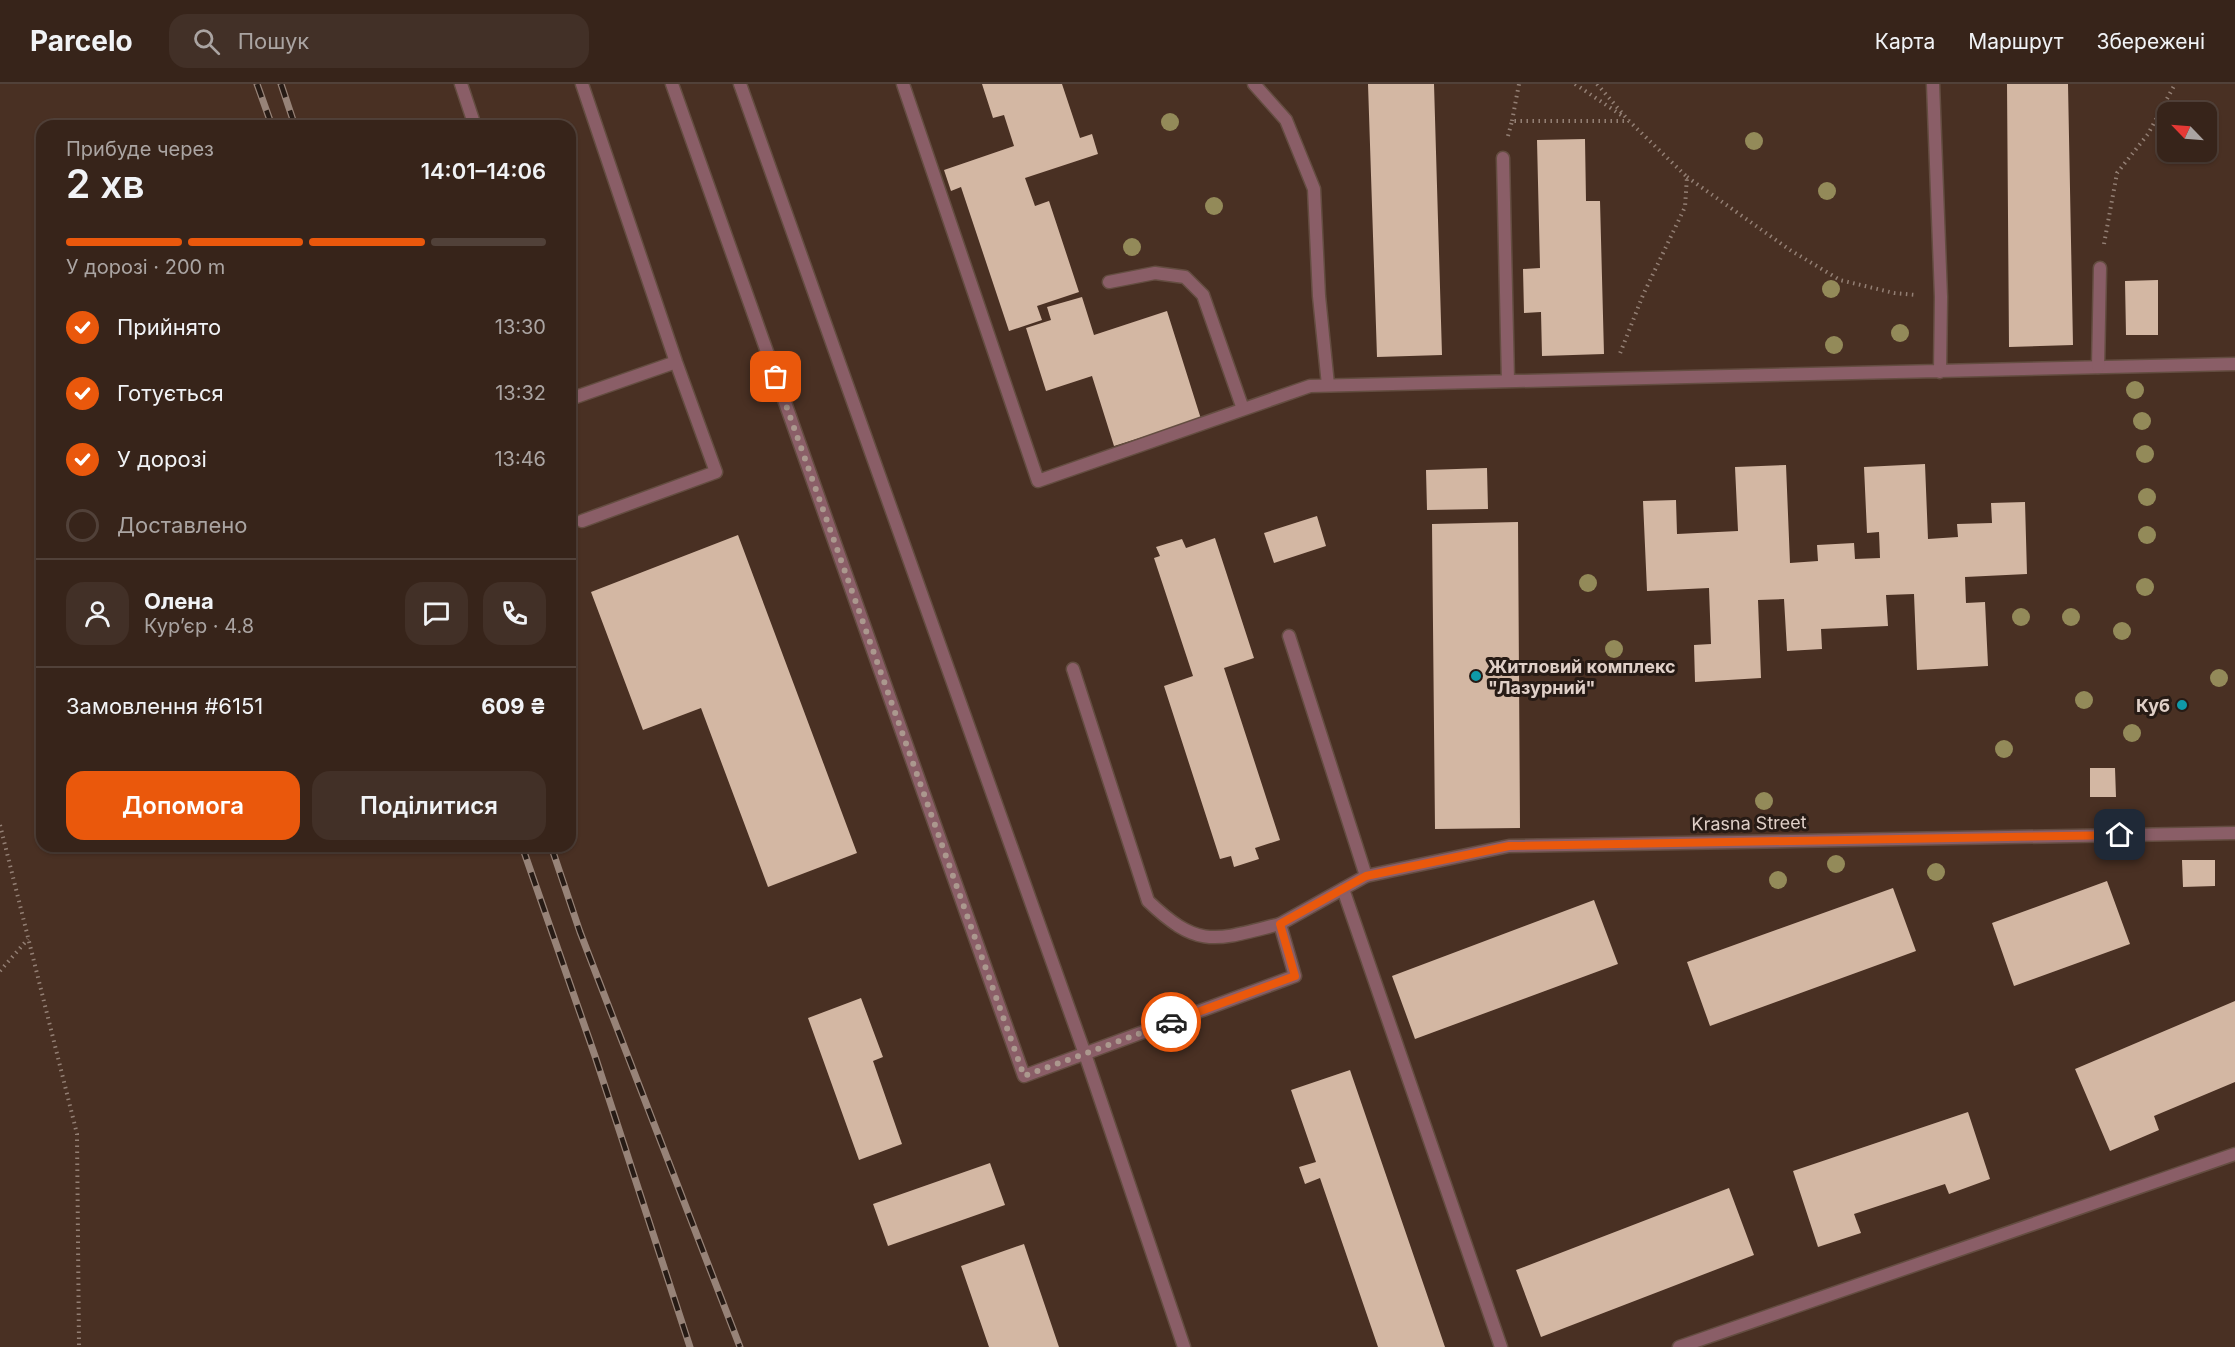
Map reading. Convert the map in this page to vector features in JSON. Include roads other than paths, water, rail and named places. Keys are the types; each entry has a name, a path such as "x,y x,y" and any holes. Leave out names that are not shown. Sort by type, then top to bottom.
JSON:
{"street":[{"path":"460,84 473,120"},
{"path":"582,84 676,362 716,472 582,521"},
{"path":"672,84 1024,1076 1295,976 1280,924"},
{"path":"740,84 1085,1054 1184,1347"},
{"path":"903,84 1038,482 1310,386 2235,364"},
{"path":"1254,84 1286,120 1314,189 1319,296 1328,385"},
{"path":"1933,84 1941,297 1940,372"},
{"path":"1503,158 1508,381"},
{"path":"2097,367 2100,268"},
{"path":"1109,282 1155,273 1185,277 1203,295 1244,409"},
{"path":"576,397 676,362"},
{"path":"1289,636 1366,876"},
{"name":"Krasna Street","path":"1073,669 1148,901 1171,923 1196,936 1223,938 1280,924 1366,876 1509,846 2235,833"},
{"path":"1343,889 1501,1347"},
{"path":"1679,1347 2235,1154"}],"railway":[{"path":"257,84 270,120"},
{"path":"281,84 293,120"},
{"path":"524,852 595,1056 690,1347"},
{"path":"553,852 580,932 740,1347"}],"place":[{"name":"Житловий комплекс \"Лазурний\"","path":"1476,676"},
{"name":"Куб","path":"2182,705"}]}
